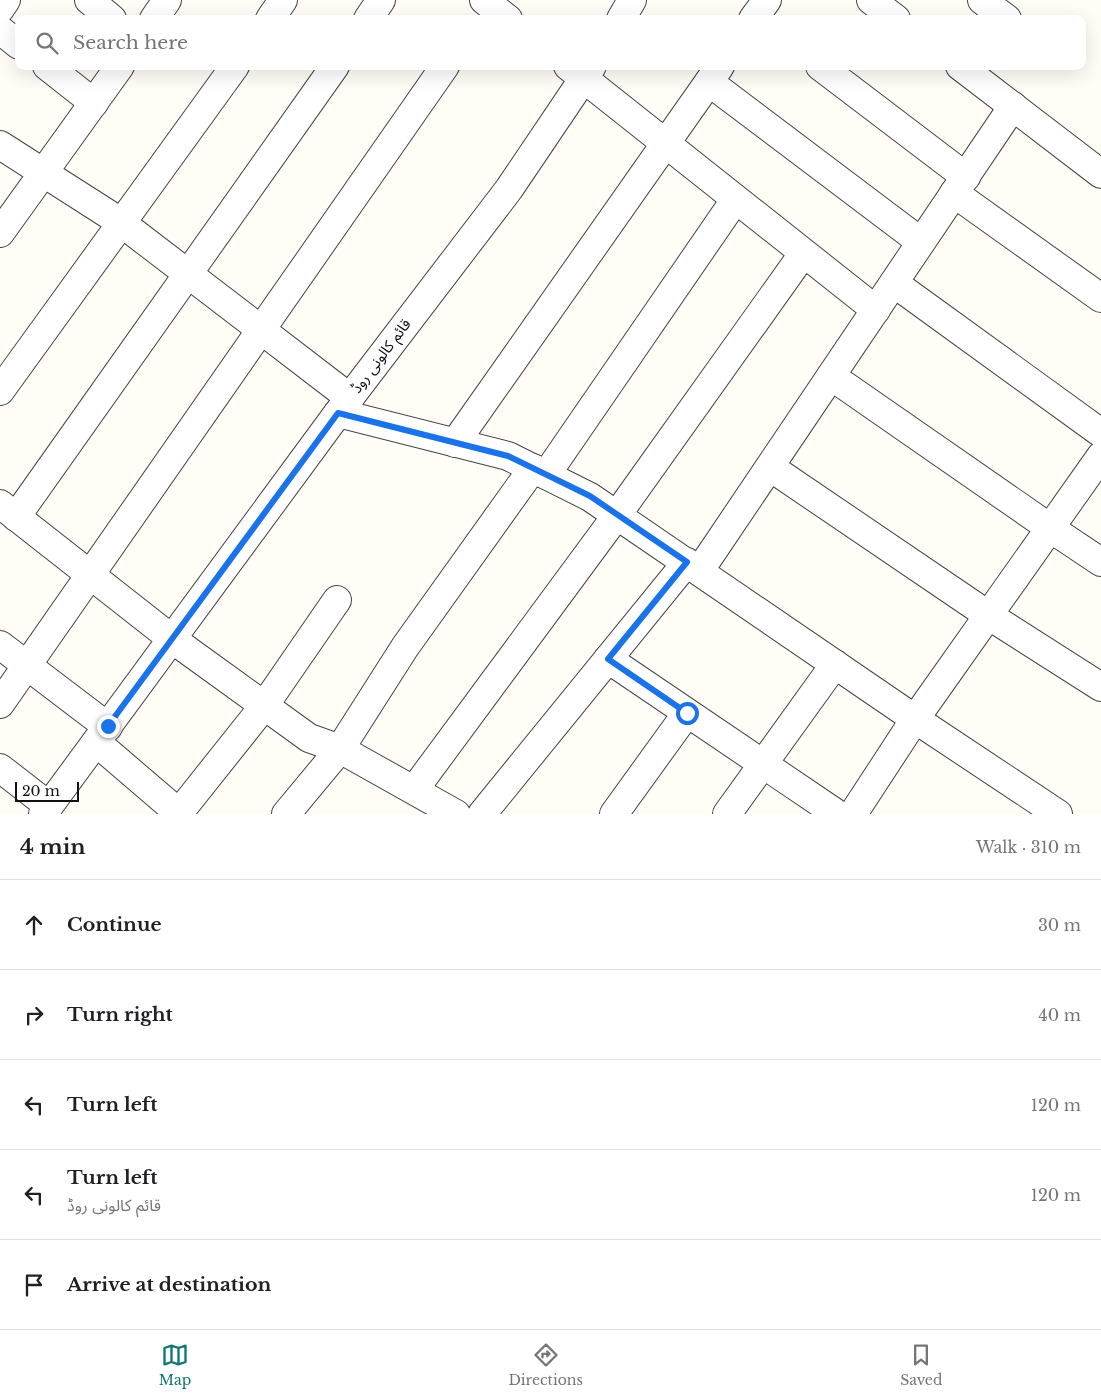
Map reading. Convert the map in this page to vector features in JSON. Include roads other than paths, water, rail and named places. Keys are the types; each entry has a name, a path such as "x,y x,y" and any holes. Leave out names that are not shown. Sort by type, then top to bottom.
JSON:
{"street":[{"path":"0,9 6,0"},
{"path":"88,0 107,15"},
{"path":"157,15 167,0"},
{"path":"273,15 283,0"},
{"path":"371,15 382,0"},
{"path":"623,15 632,0"},
{"path":"871,0 891,15"},
{"path":"982,0 1002,15"},
{"path":"0,30 15,42"},
{"path":"52,70 94,103"},
{"path":"0,234 117,70"},
{"path":"0,391 232,70"},
{"path":"332,70 188,274 8,511 172,639 308,738 340,749 414,790 443,811"},
{"path":"0,704 442,70"},
{"path":"825,70 960,185 1101,298"},
{"path":"965,70 1101,174"},
{"path":"582,71 665,144 876,310"},
{"name":"قائم کالونی روڈ","path":"46,810 344,406 509,189 582,71"},
{"path":"455,443 714,74 921,242"},
{"path":"482,814 608,659 693,566 770,467 1013,106"},
{"path":"0,145 122,223 262,330 344,406 455,443 508,456 590,496 915,719 1031,806 1058,814"},
{"path":"286,814 340,749 405,647 540,472 735,200"},
{"path":"414,790 618,515 803,254"},
{"path":"894,283 1101,433"},
{"path":"831,376 1101,562"},
{"path":"853,814 915,719 1101,456"},
{"path":"770,467 988,615 1101,687"},
{"path":"0,645 28,666 102,734 179,814 264,706 337,600"},
{"path":"608,659 837,814"},
{"path":"727,814 835,664"},
{"path":"614,814 687,713"},
{"path":"0,768 46,810"}]}
